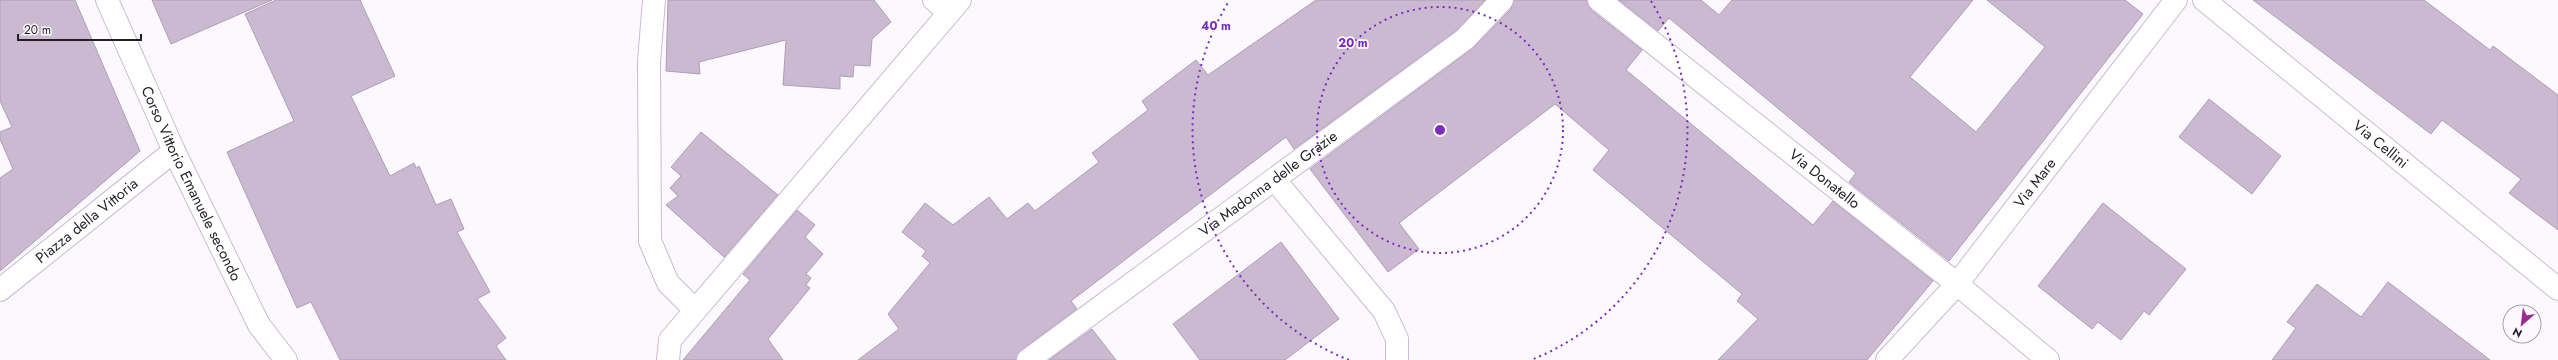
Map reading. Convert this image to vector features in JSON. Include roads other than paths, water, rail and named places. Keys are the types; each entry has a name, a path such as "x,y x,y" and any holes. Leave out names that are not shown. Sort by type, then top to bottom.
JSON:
{"street":[{"name":"Corso Vittorio Emanuele secondo","path":"107,0 174,151 259,326 286,360"},
{"path":"654,0 649,62 650,241 668,283 695,310"},
{"name":"Via Madonna delle Grazie","path":"1028,360 1465,40 1502,0"},
{"name":"Via Donatello","path":"1599,0 1957,284 2048,360"},
{"name":"Via Mare","path":"1887,360 1957,284 2176,0"},
{"name":"Via Cellini","path":"2204,0 2558,289"},
{"path":"668,360 670,340 948,4"},
{"name":"Piazza della Vittoria","path":"0,290 174,151"},
{"path":"1274,180 1384,311 1397,339 1397,360"}]}
